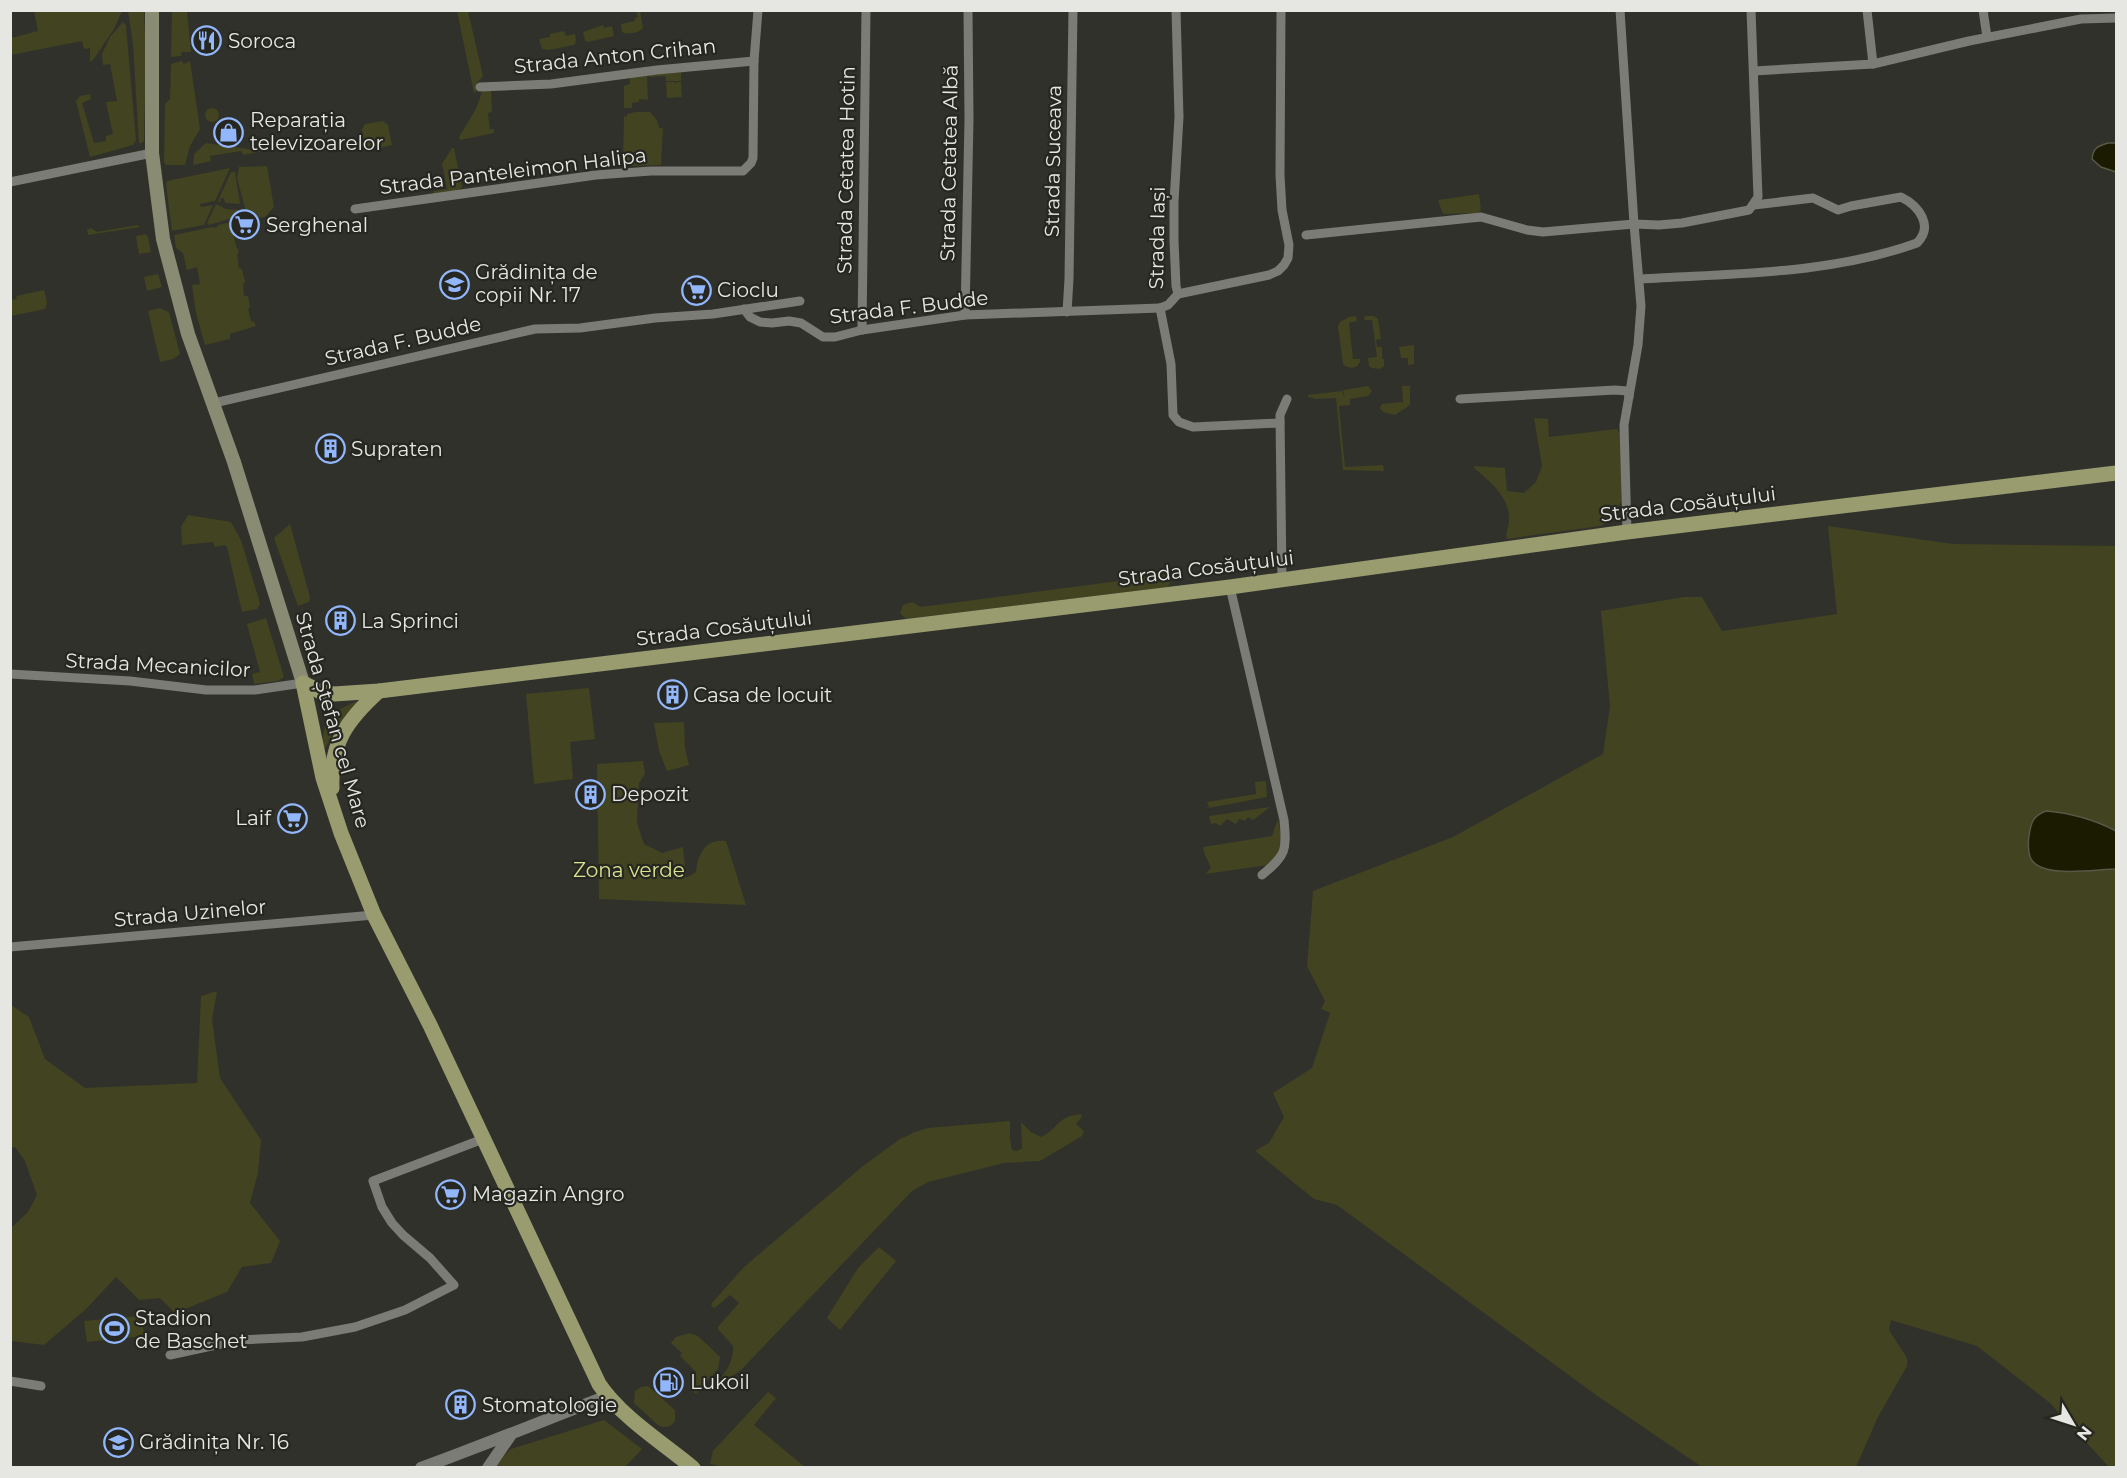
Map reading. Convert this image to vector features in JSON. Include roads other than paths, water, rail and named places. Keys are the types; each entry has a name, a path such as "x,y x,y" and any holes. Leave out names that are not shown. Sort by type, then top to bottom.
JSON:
{"main road":[{"name":"Strada Ștefan cel Mare","path":"152,10 152,153 163,239 188,334 214,403 256,529 303,683 317,753 341,833 374,915 430,1025 589,1363 607,1396 693,1467"},
{"name":"Strada Cosăuțului","path":"303,683 321,692 334,694 379,691 1230,587 1627,532 2116,473"},
{"path":"333,803 332,773 337,746 351,719 379,691"}],"street":[{"path":"754,61 758,10"},
{"name":"Strada Cetatea Hotin","path":"862,330 866,10"},
{"name":"Strada Cetatea Albă","path":"965,315 969,119 968,10"},
{"name":"Strada Suceava","path":"1067,312 1073,10"},
{"name":"Strada Iași","path":"1176,10 1179,117 1174,241 1178,294 1168,305 1160,308 1171,364 1173,415 1179,422 1193,427 1280,423"},
{"path":"1178,294 1193,289 1269,275 1278,271 1288,258 1289,245 1282,210 1280,176 1281,10"},
{"path":"1620,10 1634,224 1640,279 1640,316 1624,425 1627,532"},
{"path":"1305,235 1481,218 1543,232 1634,224 1659,225 1749,210 1758,197 1751,10"},
{"path":"1867,10 1873,64"},
{"path":"1983,10 1987,38"},
{"path":"1754,72 1873,64 2081,15 2116,18"},
{"name":"Strada Anton Crihan","path":"480,87 550,84 657,70 754,61"},
{"name":"Strada Panteleimon Halipa","path":"355,209 596,175 651,171 736,171 747,168 753,158 754,61"},
{"path":"10,182 152,153"},
{"path":"1640,279 1795,270 1837,264 1917,243 1924,230 1924,223 1918,208 1901,197 1838,210 1814,198 1754,205"},
{"name":"Strada F. Budde","path":"214,403 535,329 580,328 800,301"},
{"name":"Strada F. Budde","path":"744,309 750,317 760,322 801,323 824,337 835,337 862,330 965,315 1160,308"},
{"path":"1460,399 1616,390 1628,391 1629,400"},
{"path":"1282,580 1280,415 1287,399"},
{"path":"1230,587 1284,820 1286,846 1278,861 1262,875"},
{"name":"Strada Mecanicilor","path":"10,675 130,681 206,690 255,690 303,683"},
{"name":"Strada Uzinelor","path":"10,947 374,915"},
{"path":"170,1354 239,1340 302,1337 355,1327 405,1310 454,1285 430,1258 403,1236 392,1223 382,1207 372,1180 483,1139"},
{"path":"10,1381 41,1386"},
{"path":"421,1467 510,1435 527,1426 607,1396"},
{"path":"488,1467 510,1435"}],"place":[{"name":"Soroca","path":"207,41"},
{"name":"Reparația televizoarelor","path":"229,132"},
{"name":"Serghenal","path":"245,225"},
{"name":"Grădinița de copii Nr. 17","path":"454,284"},
{"name":"Cioclu","path":"696,290"},
{"name":"Supraten","path":"330,449"},
{"name":"La Sprinci","path":"340,621"},
{"name":"Casa de locuit","path":"672,695"},
{"name":"Depozit","path":"590,794"},
{"name":"Laif","path":"292,818"},
{"name":"Magazin Angro","path":"451,1194"},
{"name":"Stadion de Baschet","path":"114,1329"},
{"name":"Lukoil","path":"669,1382"},
{"name":"Stomatologie","path":"461,1405"},
{"name":"Grădinița Nr. 16","path":"118,1442"}],"park label":[{"name":"Zona verde","path":"629,870"}]}
